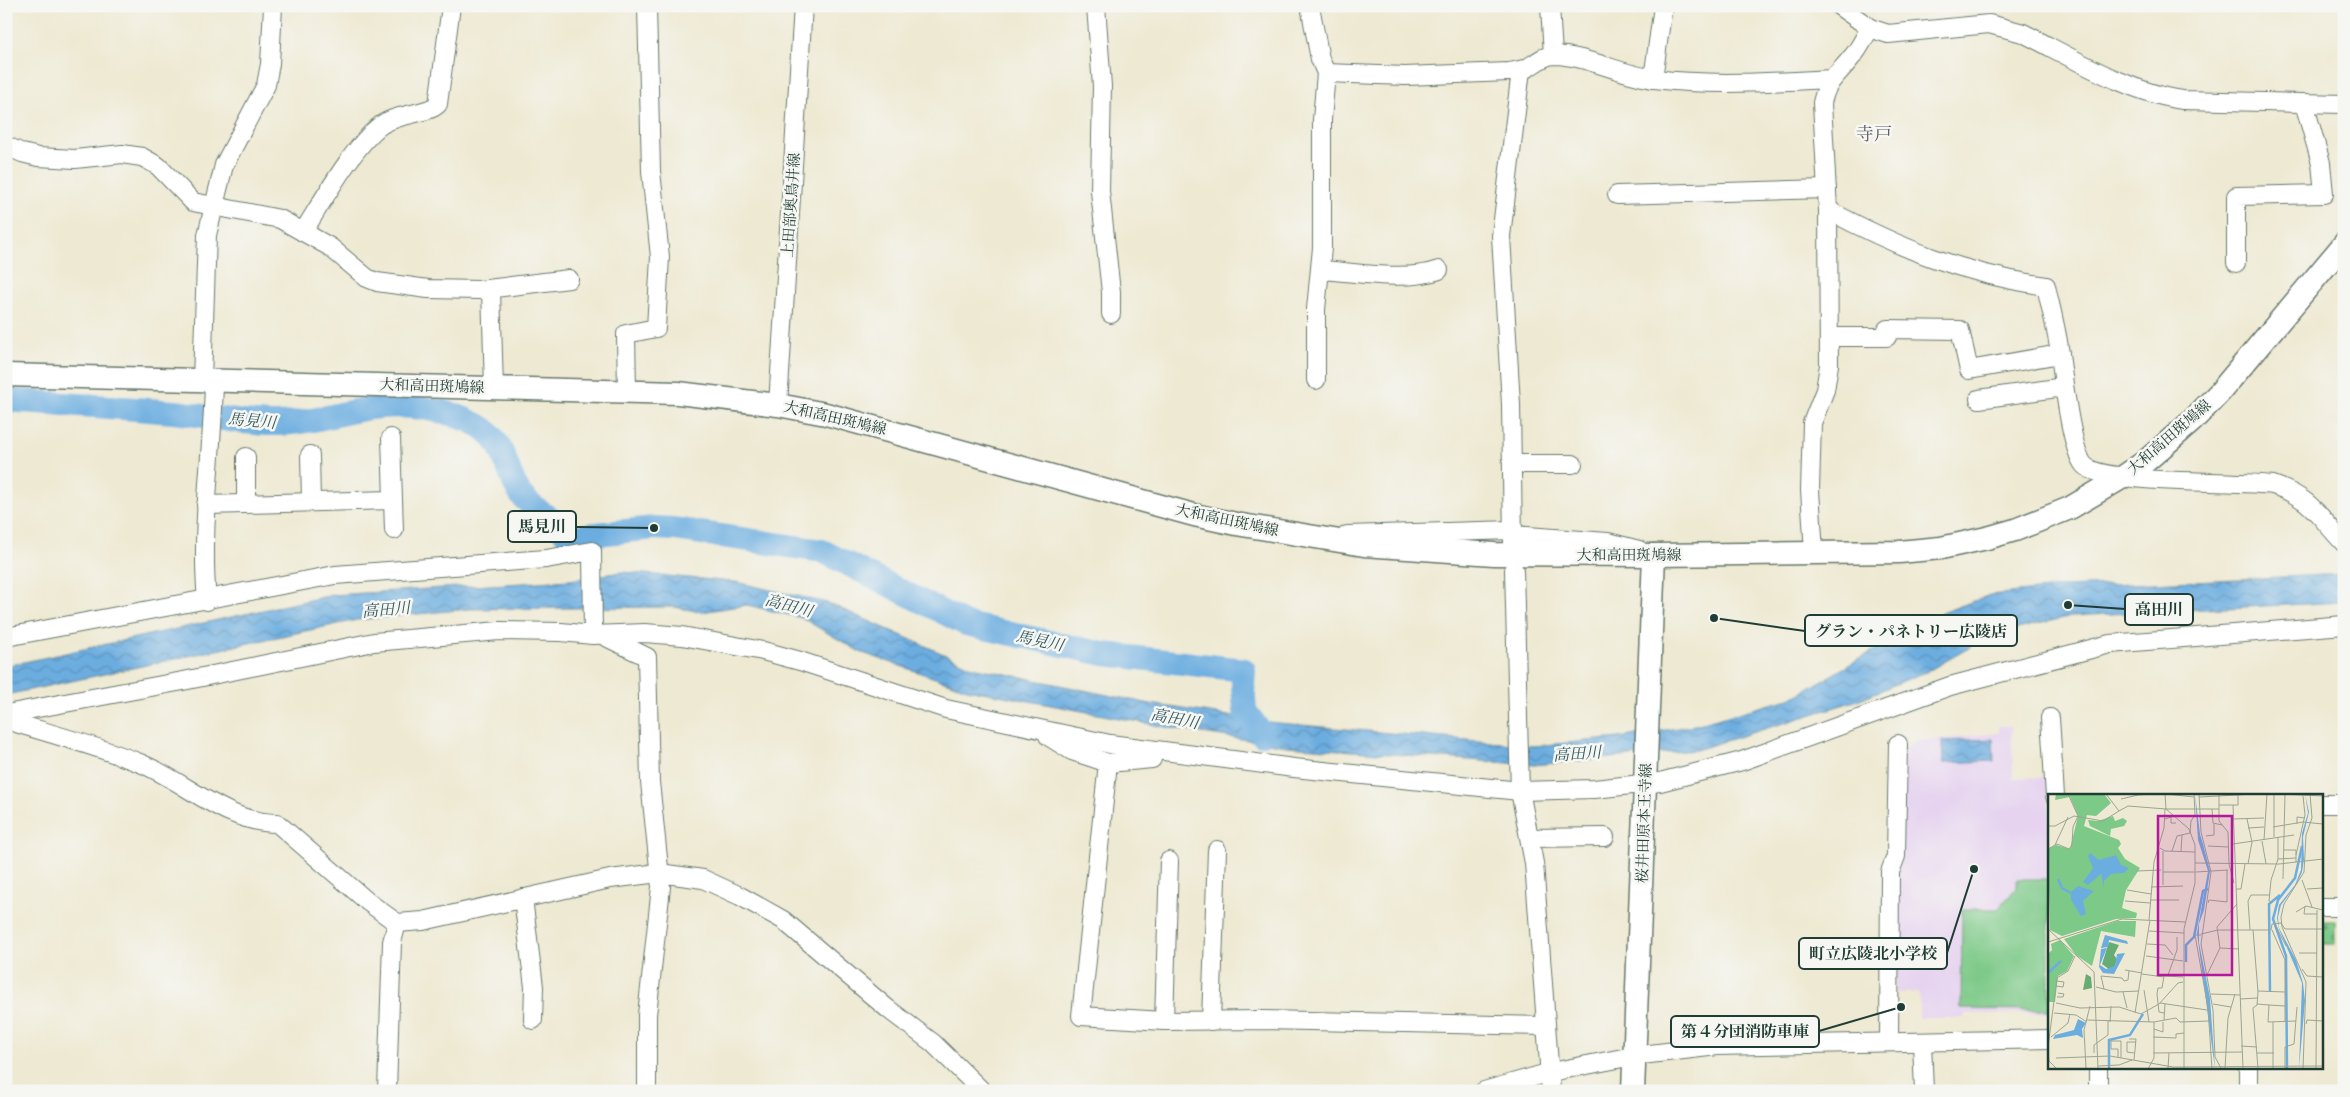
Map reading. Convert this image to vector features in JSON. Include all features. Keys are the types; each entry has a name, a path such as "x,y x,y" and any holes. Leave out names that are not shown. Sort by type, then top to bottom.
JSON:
{"main road":[{"name":"大和高田斑鳩線","path":"6,375 627,391 678,393 778,405 870,424 1194,515 1311,537 1446,552 1654,555 1918,550 1988,538 2015,530 2055,514 2123,478 2186,427 2220,392 2344,244"},
{"name":"桜井田原本王寺線","path":"1633,1091 1654,555"}],"street":[{"path":"206,601 203,554 214,407 208,380 205,251 224,164 266,85 270,64 273,6"},
{"path":"303,232 359,148 379,127 400,116 430,110 438,104 451,6"},
{"path":"627,391 626,334 656,328 660,275 650,153 647,6"},
{"name":"上田部奥鳥井線","path":"778,405 803,6"},
{"path":"1096,6 1102,93 1100,192 1111,292 1111,314"},
{"path":"1310,6 1320,59 1326,72 1322,120 1323,230 1316,308 1316,380"},
{"path":"1550,6 1553,55"},
{"path":"1654,79 1663,6"},
{"path":"1839,6 1870,28 1888,34 1975,25 2004,27 2022,33 2141,91 2163,98 2344,104"},
{"path":"1814,553 1810,490 1812,423 1828,377 1829,337 1828,210 1822,103 1825,89 1830,79 1853,56 1870,28"},
{"path":"1326,72 1405,76 1521,70 1543,58 1553,55 1587,61 1654,79 1779,82 1830,79"},
{"path":"1513,536 1513,464 1501,236 1521,70"},
{"path":"2236,263 2236,196 2324,194 2321,163 2304,103"},
{"path":"7,144 22,153 38,157 75,159 122,154 142,156 158,166 193,202 280,219 330,247 367,278 376,282 428,289 491,289 569,279"},
{"path":"1617,195 1827,189"},
{"path":"1828,210 1902,247 1991,277 2046,286 2060,354 2070,420 2084,465 2100,474 2123,478 2273,485 2296,495 2316,509 2344,543"},
{"path":"1320,270 1404,275 1429,273 1439,270"},
{"path":"491,289 494,388"},
{"path":"1829,337 1887,337 1887,329 1960,330 1969,370 2060,354"},
{"path":"1979,398 2064,387"},
{"path":"391,438 394,530"},
{"path":"310,455 310,502"},
{"path":"246,457 246,504"},
{"path":"1513,464 1573,464"},
{"path":"206,505 393,500"},
{"path":"1311,537 1513,536 1608,542 1621,544 1654,555"},
{"path":"6,637 206,601 327,576 546,559 592,551 596,632"},
{"path":"1514,570 1520,791 1534,863 1551,1091"},
{"path":"6,714 183,681 374,642 500,631 645,633 682,636 763,651 800,661 929,704 1040,730 1167,753 1520,791 1645,785 1750,759 1942,689 2085,649 2134,640 2344,626"},
{"path":"596,632 648,657 650,782 661,887 647,1015 647,1091"},
{"path":"2050,718 2055,794"},
{"path":"6,720 140,763 164,774 207,802 259,823 278,823 368,902 398,923 423,921 610,880 659,873 702,879 740,896 783,920 888,1009 933,1043 982,1091"},
{"path":"1040,730 1072,751 1108,763 1150,759 1167,753"},
{"path":"1889,1042 1890,872 1896,856 1898,744"},
{"path":"1108,763 1081,1016 1164,1021 1261,1020 1546,1026"},
{"path":"2322,804 2344,804"},
{"path":"1530,838 1605,837"},
{"path":"1211,1022 1217,850"},
{"path":"1164,1021 1169,861"},
{"path":"523,898 534,987 533,1020"},
{"path":"2322,907 2344,907"},
{"path":"387,1091 392,942 398,923"},
{"path":"1484,1091 1550,1072 1634,1056 1736,1044 2048,1039"},
{"path":"1922,1042 1924,1091"},
{"path":"2098,1070 2098,1091"},
{"path":"2248,1070 2248,1091"}],"shaded area":[{"path":"1999,726 2011,726 2013,778 2052,777 2048,794 2048,1013 1965,1014 1964,1018 1919,1018 1919,992 1895,993 1895,877 1905,749 1916,741 1999,733"}],"green space":[{"path":"2017,879 2048,879 2048,1010 1961,1009 1962,909 1998,909 2017,887"},
{"path":"2322,921 2335,921 2335,944 2322,944"}],"water":[{"path":"622,572 736,582 828,603 973,667 1151,704 1268,722 1534,746 1619,738 1695,725 1792,698 1933,616 1990,595 2065,587 2344,574 2344,602 2072,616 1992,635 1928,671 1855,701 1696,750 1534,765 1287,746 1176,729 967,689 860,652 802,618 747,605 701,612 674,607 469,609 357,620 6,695 6,666 332,595 569,580"},
{"path":"1993,739 1994,761 1943,763 1942,741"}],"waterway":[{"name":"馬見川","path":"6,400 186,413 249,423 274,424 299,422 371,408 398,406 440,411 466,419 487,431 500,448 521,495 558,525 569,537 654,528 674,529 822,551 966,624 1104,654 1244,670 1245,711 1262,734"}],"place":[{"name":"馬見川","path":"654,528"},
{"name":"高田川","path":"2068,605"},
{"name":"グラン・パネトリー広陵店","path":"1714,618"},
{"name":"町立広陵北小学校","path":"1974,869"},
{"name":"第４分団消防車庫","path":"1901,1007"}],"district":[{"name":"寺戸","path":"1874,134"}]}
